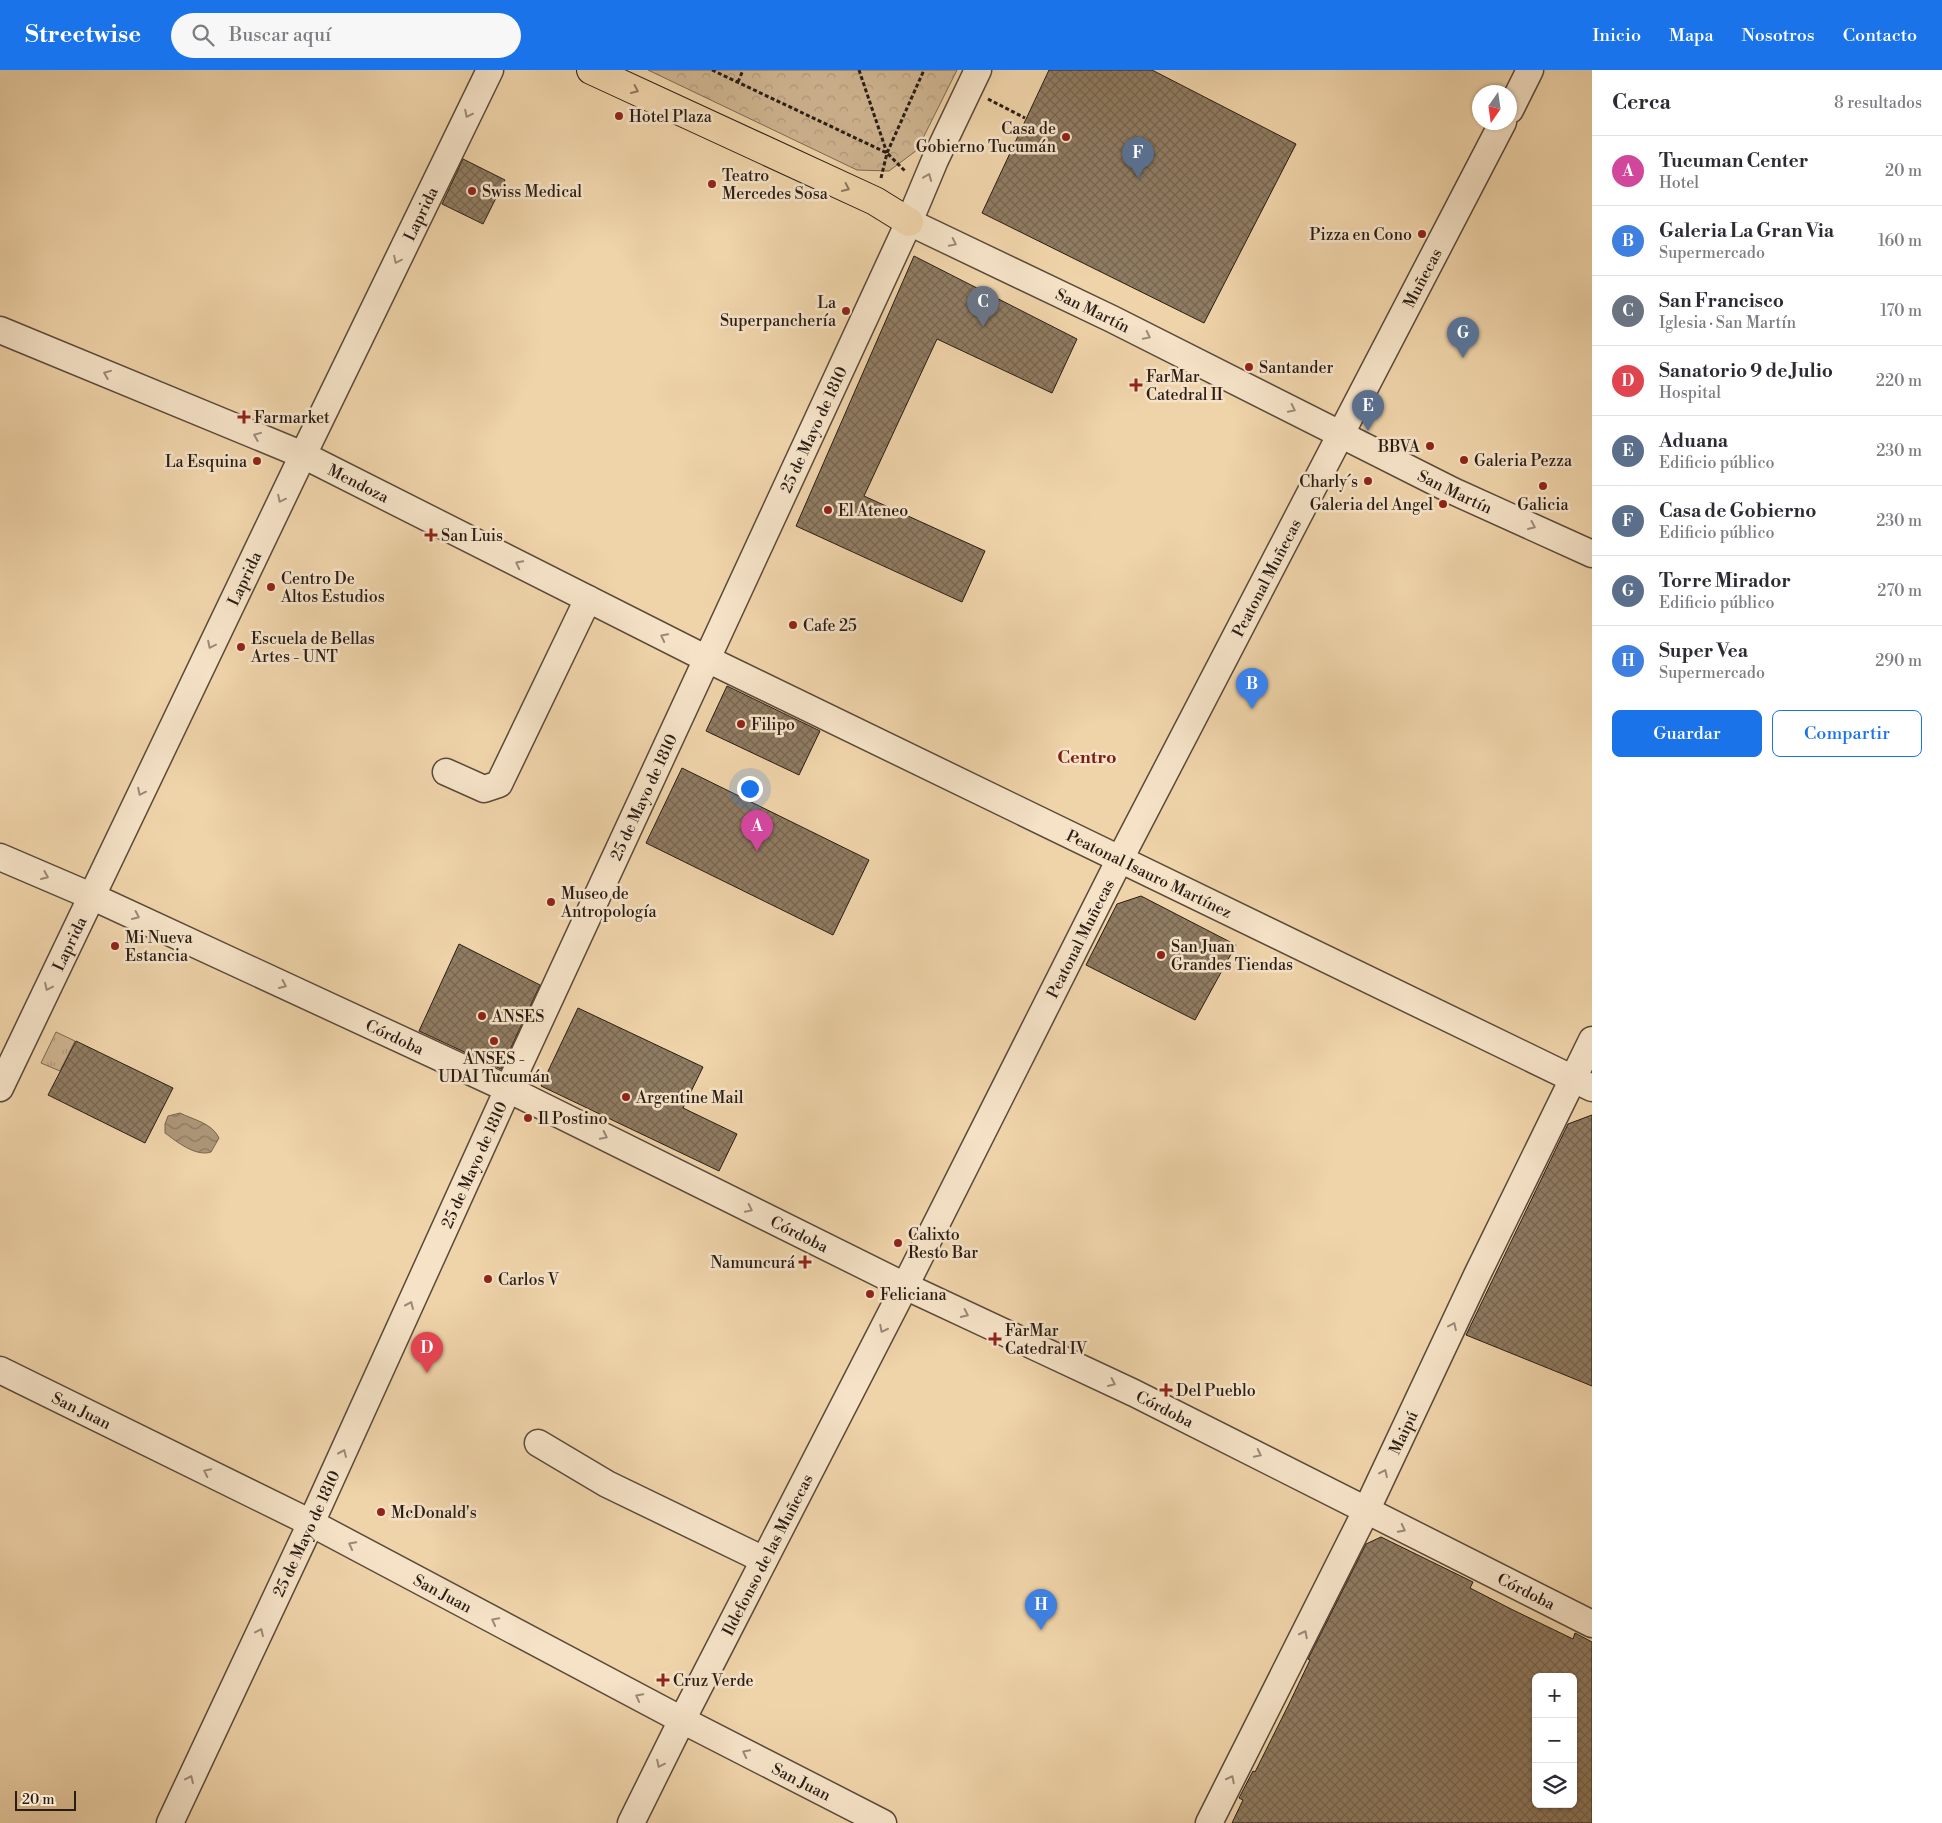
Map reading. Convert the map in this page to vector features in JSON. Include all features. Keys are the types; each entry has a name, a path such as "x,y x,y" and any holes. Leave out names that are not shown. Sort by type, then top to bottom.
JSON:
{"main road":[{"name":"San Martín","path":"591,70 875,201 909,222"}],"street":[{"name":"Laprida","path":"0,1088 302,455 490,70"},
{"path":"1517,96 1530,70"},
{"name":"25 de Mayo de 1810","path":"170,1823 311,1523 508,1089 909,222 934,160 974,80"},
{"name":"Muñecas","path":"1340,432 1499,130"},
{"name":"San Martín","path":"909,222 1112,319 1453,490 1592,554"},
{"name":"Mendoza","path":"0,330 302,455 707,659"},
{"name":"Peatonal Muñecas","path":"905,1286 1120,859 1340,432"},
{"path":"446,772 484,789 499,784 588,599"},
{"name":"Peatonal Isauro Martínez","path":"707,659 1582,1083"},
{"name":"Córdoba","path":"0,857 91,896 508,1089 905,1286 1134,1393 1291,1470 1366,1511 1592,1624"},
{"name":"Maipú","path":"1209,1823 1366,1511 1472,1284 1582,1083 1592,1040"},
{"name":"Ildefonso de las Muñecas","path":"631,1823 905,1286"},
{"name":"San Juan","path":"0,1370 311,1523 682,1720 883,1823"},
{"path":"538,1443 607,1484 764,1560"}],"path":[{"path":"712,70 888,153"},
{"path":"738,82 743,70"},
{"path":"859,70 888,153"},
{"path":"888,153 924,70"},
{"path":"974,80 1026,118"}],"green space":[{"path":"648,70 957,70 917,150 889,171 857,170"},
{"path":"56,1032 75,1041 60,1071 41,1063"}],"water":[{"path":"180,1113 202,1122 216,1133 219,1138 211,1152 193,1151 165,1133 165,1124 168,1116"}],"building":[{"path":"1049,70 1152,70 1296,144 1204,323 982,213"},
{"name":"Swiss Medical","path":"463,159 505,180 483,224 442,204"},
{"path":"914,256 1077,339 1052,393 937,339 864,496 985,551 962,602 796,526"},
{"path":"727,686 820,731 799,775 706,731"},
{"path":"682,768 869,860 833,935 646,843"},
{"name":"San Juan Grandes Tiendas","path":"1141,896 1236,945 1195,1020 1086,965 1117,904"},
{"name":"ANSES","path":"459,944 540,985 501,1069 419,1031"},
{"name":"Argentine Mail","path":"578,1008 703,1067 683,1108 737,1134 719,1171 541,1086"},
{"path":"76,1041 173,1088 145,1143 48,1095"},
{"path":"1592,1115 1592,1386 1466,1335 1568,1124"},
{"path":"1381,1537 1473,1582 1470,1588 1513,1610 1573,1639 1575,1633 1592,1642 1592,1823 1232,1823 1243,1800 1239,1798 1253,1771 1255,1772 1289,1704 1310,1660 1308,1659 1366,1544"}],"place":[{"name":"Hotel Plaza","path":"619,116"},
{"name":"Casa de Gobierno Tucumán","path":"1066,137"},
{"name":"Casa de Gobierno","path":"1138,178"},
{"name":"Teatro Mercedes Sosa","path":"712,184"},
{"name":"Swiss Medical","path":"472,191"},
{"name":"Pizza en Cono","path":"1422,234"},
{"name":"La Superpanchería","path":"846,311"},
{"name":"San Francisco","path":"983,327"},
{"name":"Torre Mirador","path":"1463,358"},
{"name":"Santander","path":"1249,367"},
{"name":"FarMar Catedral II","path":"1136,385"},
{"name":"Farmarket","path":"244,417"},
{"name":"Aduana","path":"1368,431"},
{"name":"BBVA","path":"1430,446"},
{"name":"Galeria Pezza","path":"1464,460"},
{"name":"La Esquina","path":"257,461"},
{"name":"Charly´s","path":"1368,481"},
{"name":"Galicia","path":"1543,486"},
{"name":"Galeria del Angel","path":"1443,504"},
{"name":"El Ateneo","path":"828,510"},
{"name":"San Luis","path":"431,535"},
{"name":"Centro De Altos Estudios","path":"271,587"},
{"name":"Cafe 25","path":"793,625"},
{"name":"Escuela de Bellas Artes - UNT","path":"241,647"},
{"name":"Galeria La Gran Via","path":"1252,709"},
{"name":"Filipo","path":"741,724"},
{"name":"Tucuman Center","path":"757,851"},
{"name":"Museo de Antropología","path":"551,902"},
{"name":"Mi Nueva Estancia","path":"115,946"},
{"name":"San Juan Grandes Tiendas","path":"1161,955"},
{"name":"ANSES","path":"482,1016"},
{"name":"ANSES - UDAI Tucumán","path":"494,1041"},
{"name":"Argentine Mail","path":"626,1097"},
{"name":"Il Postino","path":"528,1118"},
{"name":"Calixto Resto Bar","path":"898,1243"},
{"name":"Namuncurá","path":"805,1262"},
{"name":"Carlos V","path":"488,1279"},
{"name":"Feliciana","path":"870,1294"},
{"name":"FarMar Catedral IV","path":"995,1339"},
{"name":"Sanatorio 9 de Julio","path":"427,1373"},
{"name":"Del Pueblo","path":"1166,1390"},
{"name":"McDonald's","path":"381,1512"},
{"name":"Super Vea","path":"1041,1630"},
{"name":"Cruz Verde","path":"663,1680"}],"district":[{"name":"Centro","path":"1087,757"}]}
